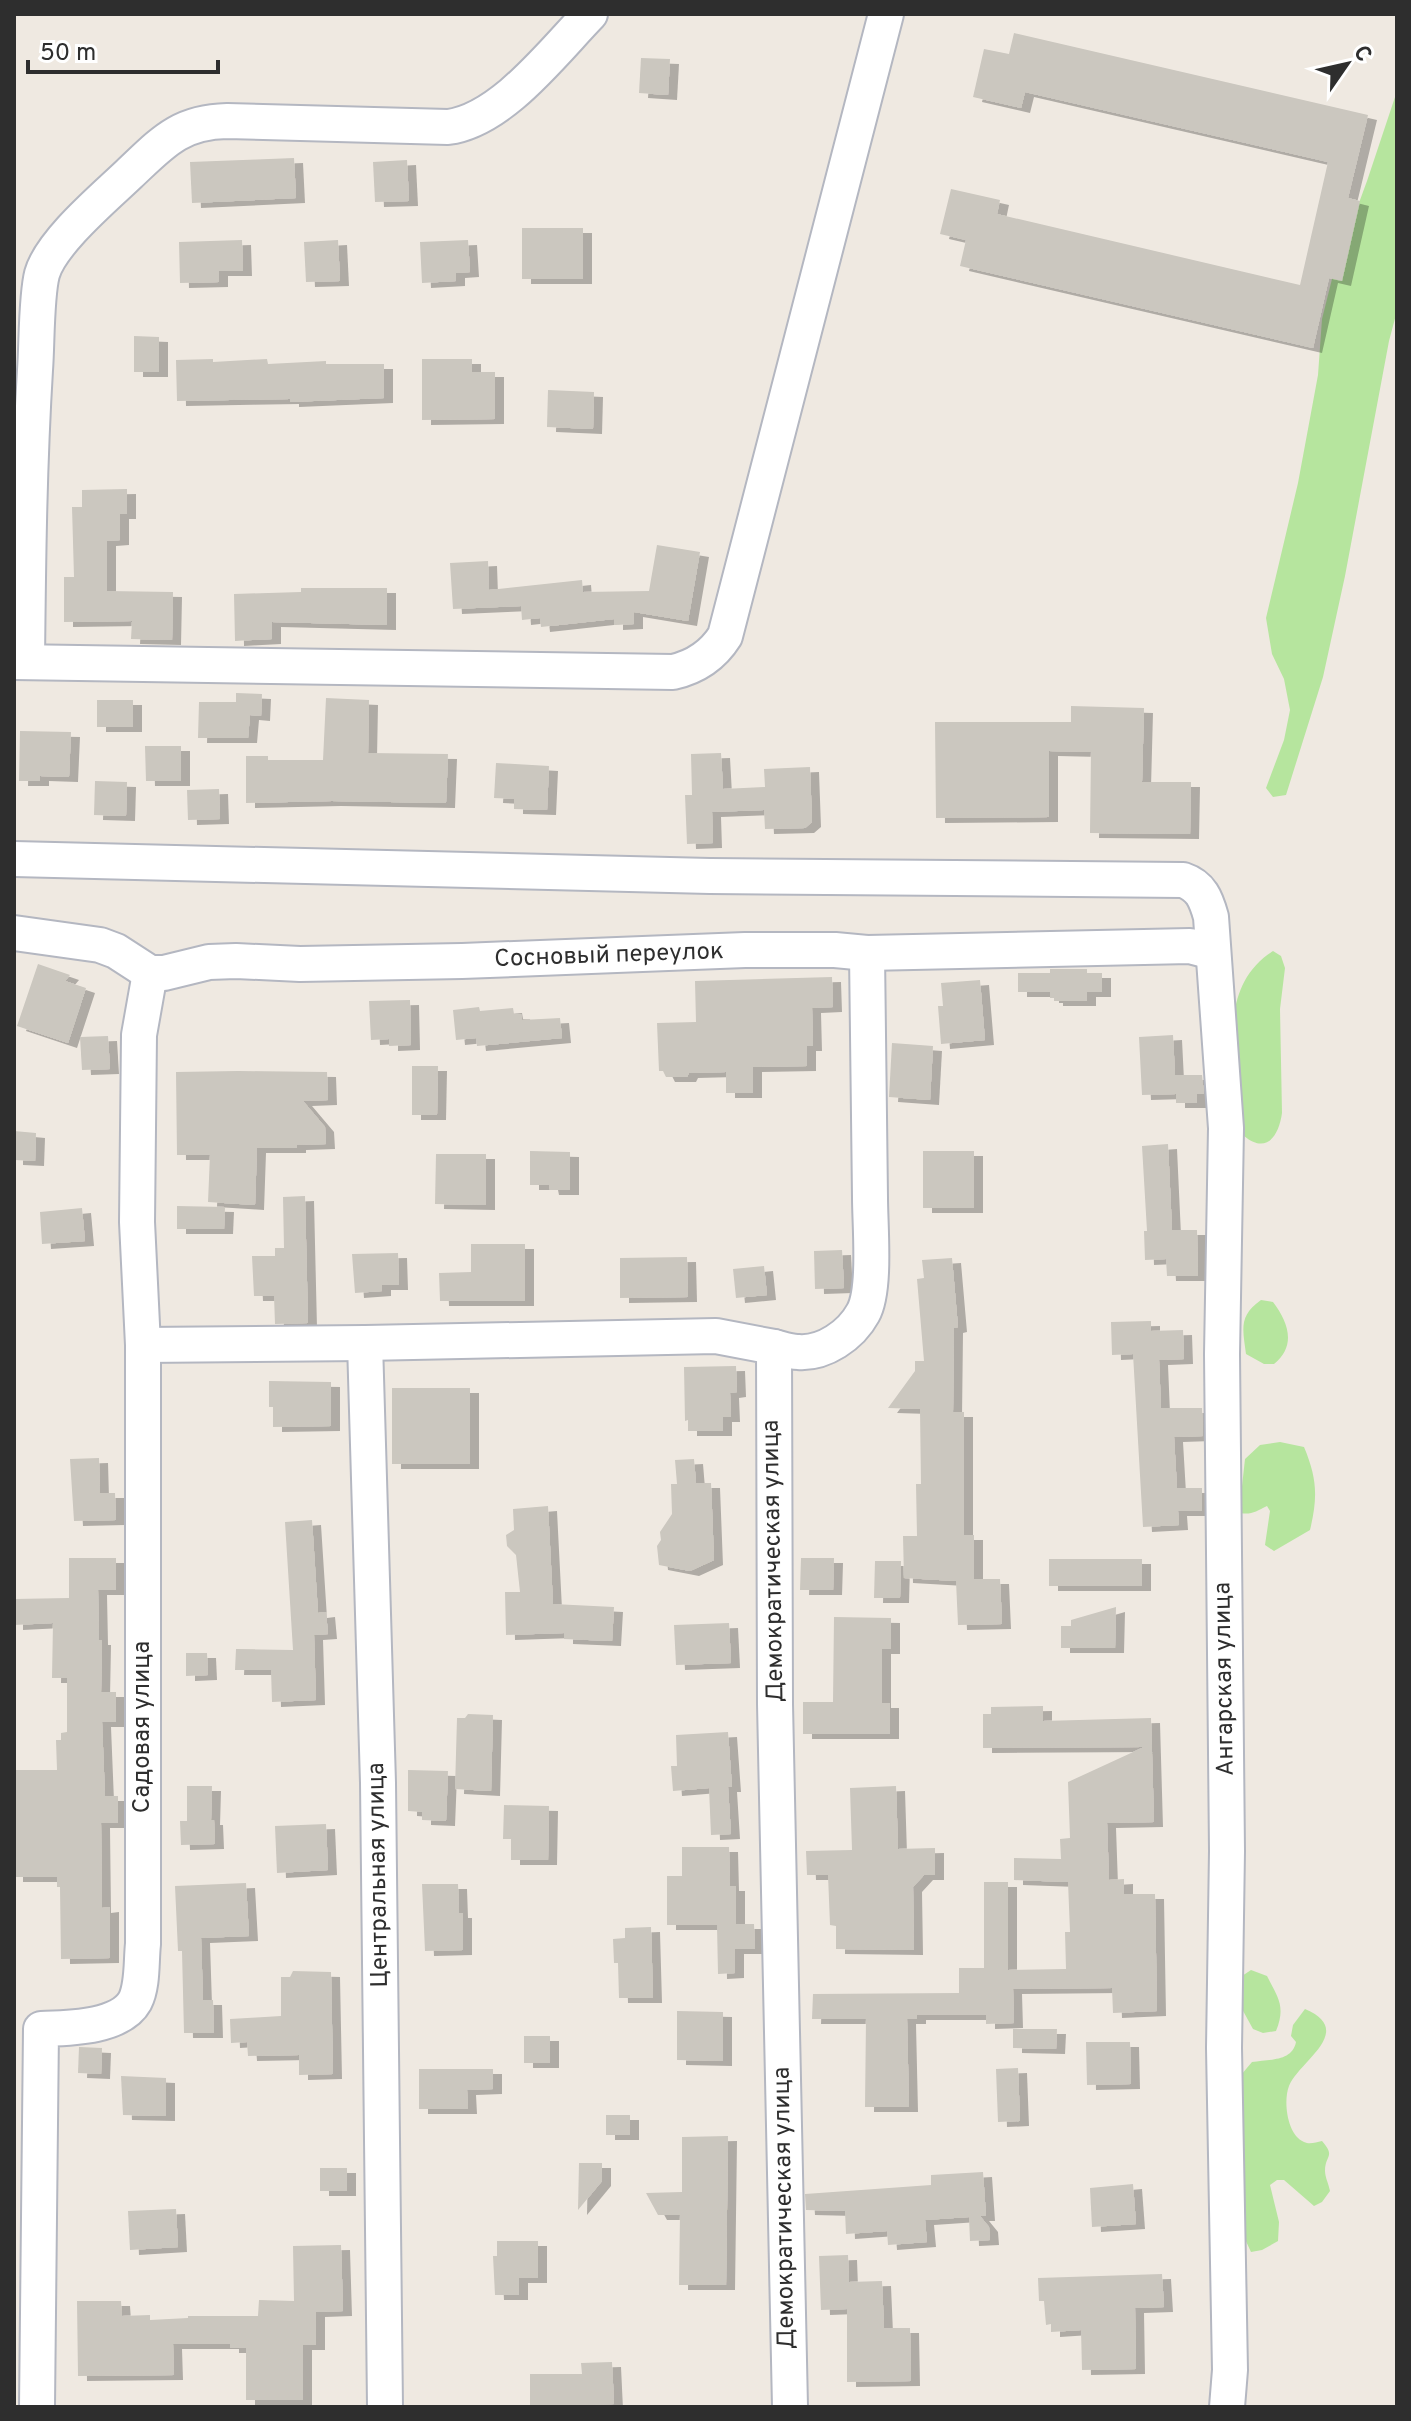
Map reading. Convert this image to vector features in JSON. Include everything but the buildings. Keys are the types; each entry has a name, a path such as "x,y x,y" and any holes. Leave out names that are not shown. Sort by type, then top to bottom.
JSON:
{"street":[{"path":"590,14 504,100 465,125 227,121 204,122 178,131 122,181 56,248 42,275 20,662 662,672 683,670 710,655 725,636 886,14"},
{"name":"Ангарская улица","path":"14,859 710,876 1183,880 1193,883 1202,892 1208,904 1213,952 1226,1128 1222,1354 1227,1851 1224,2048 1230,2370 1227,2407"},
{"path":"14,933 100,945 116,951 150,973"},
{"name":"Сосновый переулок","path":"150,973 164,973 209,962 462,961 761,950 867,953 1190,946 1213,952"},
{"path":"143,1345 716,1336 735,1337 798,1352 824,1348 836,1342 857,1322 868,1299 867,953"},
{"name":"Садовая улица","path":"37,2407 27,2027 96,2024 124,2013 134,2003 140,1980 143,1944 143,1345 137,1222 139,1035 150,973"},
{"name":"Центральная улица","path":"365,1343 378,1783 385,2407"},
{"name":"Демократическая улица","path":"774,1347 776,1719 790,2407"}],"green space":[{"path":"1397,91 1397,311 1323,677 1286,795 1273,797 1266,788 1284,740 1290,710 1284,679 1272,654 1266,618 1298,483 1318,375 1322,319 1334,271"},
{"path":"1273,951 1281,956 1285,968 1280,1009 1282,1113 1275,1135 1259,1144 1244,1136 1233,1036 1241,988 1254,968"},
{"path":"1261,1300 1273,1302 1283,1317 1288,1333 1286,1349 1274,1364 1264,1364 1246,1354 1245,1318"},
{"path":"1280,1442 1304,1447 1312,1468 1315,1497 1310,1530 1274,1551 1265,1545 1270,1511 1267,1506 1245,1514 1236,1512 1234,1505 1242,1486 1245,1459 1260,1445"},
{"path":"1251,1970 1267,1976 1277,1996 1280,2015 1276,2031 1263,2033 1253,2029 1242,2009 1242,1976"},
{"path":"1305,2009 1320,2018 1326,2027 1325,2037 1289,2086 1287,2108 1290,2125 1298,2138 1308,2143 1322,2141 1328,2150 1325,2171 1330,2191 1322,2202 1314,2206 1284,2180 1270,2185 1279,2222 1278,2241 1251,2252 1244,2237 1239,2114 1241,2075 1252,2062 1290,2053 1296,2042 1291,2036 1293,2025"}]}
